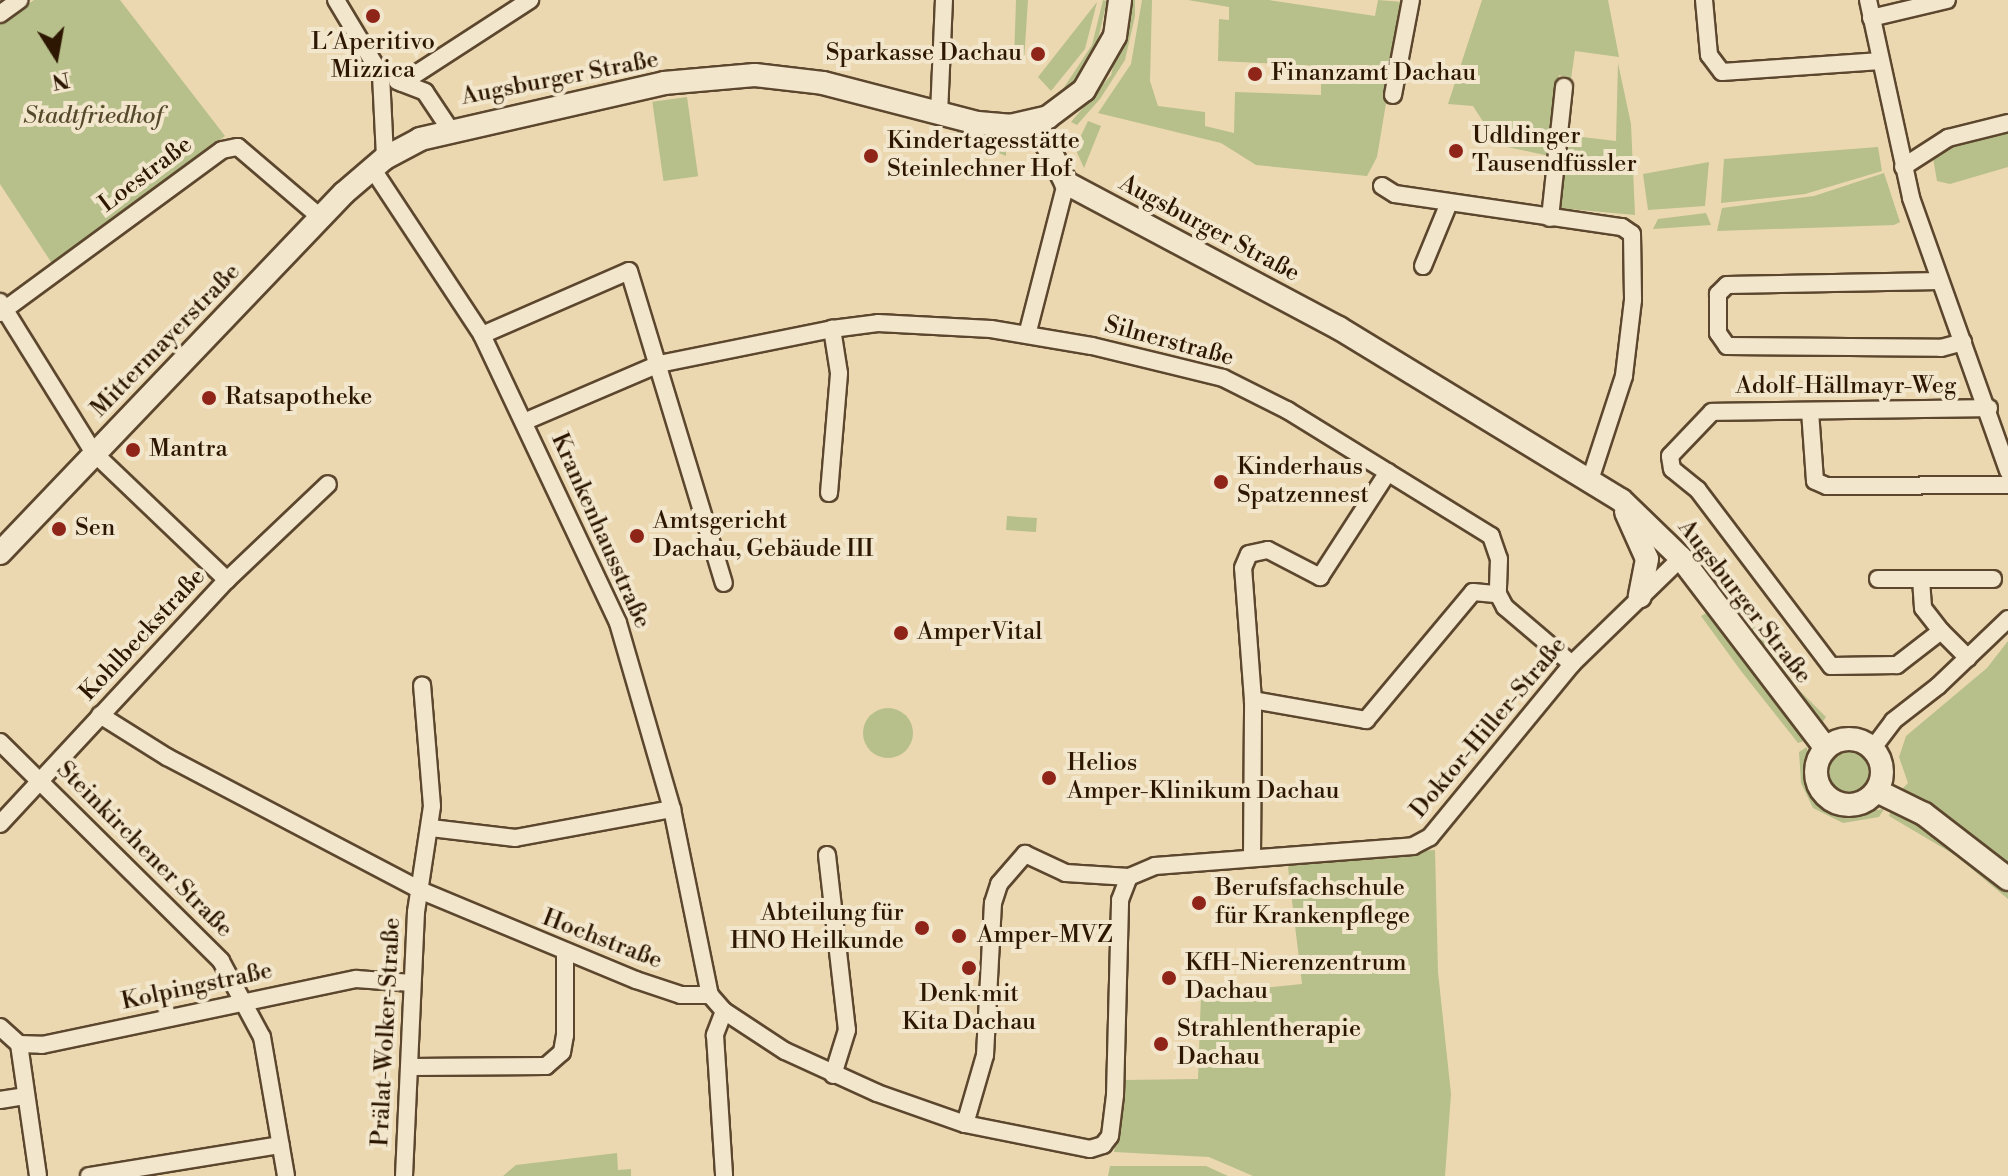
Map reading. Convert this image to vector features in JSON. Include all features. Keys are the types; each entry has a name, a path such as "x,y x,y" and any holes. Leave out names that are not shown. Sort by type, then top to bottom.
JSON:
{"main road":[{"path":"1066,183 1035,121 1073,100 1096,77 1115,36 1120,0"},
{"name":"Augsburger Straße","path":"379,163 449,128 664,83 755,75 823,83 939,114 1003,126 1035,121"},
{"name":"Mittermayerstraße","path":"0,553 320,217 379,163"},
{"name":"Augsburger Straße","path":"1066,183 1339,328 1591,477 1621,500 1681,558 1826,748"},
{"path":"1621,500 1645,546 1640,596"},
{"path":"1855,739 1873,748 1883,769 1877,791 1848,805 1828,797 1817,778 1826,748 1855,739"},
{"path":"1877,791 1924,814 2008,879"}],"street":[{"path":"0,14 19,0"},
{"path":"336,0 381,75 379,163"},
{"path":"402,83 530,0"},
{"path":"939,114 944,0"},
{"path":"1393,95 1411,0"},
{"path":"1704,0 1709,55 1722,72 1881,61"},
{"path":"1868,0 1903,167 1940,281 1989,408 2008,471"},
{"path":"1871,18 1947,0"},
{"name":"Augsburger Straße","path":"381,75 425,92 449,128"},
{"path":"1550,218 1564,87"},
{"path":"1903,167 1948,138 2008,123"},
{"name":"Loestraße","path":"2,308 222,150 238,147 320,217"},
{"name":"Krankenhausstraße","path":"379,163 482,335 526,421 618,623 672,809 710,995"},
{"path":"1027,335 1066,183"},
{"path":"1382,186 1395,194 1622,227 1632,234 1635,247 1624,376 1591,477"},
{"path":"1423,266 1449,203"},
{"path":"482,335 629,271 724,583"},
{"path":"1940,281 1727,285 1718,294 1718,333 1727,346 1941,348 1963,342"},
{"path":"2,308 94,453 227,580"},
{"name":"Silnerstraße","path":"526,421 659,364 832,329 878,323 1027,335 1223,378 1388,472 1491,536 1499,559 1498,594"},
{"path":"829,493 839,373 832,329"},
{"name":"Adolf-Hällmayr-Weg","path":"1941,631 1897,665 1831,666 1698,490 1672,469 1670,456 1678,444 1712,412 1989,408"},
{"path":"1810,411 1815,481 1827,486 2008,485"},
{"path":"1252,856 1253,700 1243,568 1249,554 1268,550 1320,577 1388,472"},
{"name":"Kohlbeckstraße","path":"0,824 227,580 328,484"},
{"name":"Doktor-Hiller-Straße","path":"1129,877 1155,866 1252,856 1413,846 1430,837 1572,664 1681,558"},
{"path":"1878,579 1993,579"},
{"path":"1921,579 1923,608 1968,658"},
{"path":"1253,700 1366,720 1473,592 1498,594 1505,607 1572,664"},
{"path":"1873,748 1893,721 1968,658 2008,619"},
{"name":"Prälat-Wolker-Straße","path":"404,1176 411,1067 412,983 431,828 422,685"},
{"name":"Hochstraße","path":"100,715 191,771 422,891 565,954 681,995 710,995"},
{"name":"Steinkirchener Straße","path":"0,742 193,928 221,961 244,1001"},
{"path":"431,828 515,838 672,809"},
{"path":"710,995 724,1011 833,1075 965,1124 1090,1149 1103,1145 1110,1136 1115,1095 1120,900 1129,877 1066,873 1025,854 999,884 993,903 985,1055 965,1124"},
{"path":"827,855 847,1030 845,1049 833,1075"},
{"path":"411,1067 546,1066 562,1052 565,1035 565,954"},
{"name":"Kolpingstraße","path":"19,1044 42,1045 356,979 412,983"},
{"path":"244,1001 262,1037 286,1176"},
{"path":"724,1011 715,1035 724,1176"},
{"path":"0,1027 19,1044 38,1176"},
{"path":"0,1100 25,1096"},
{"path":"89,1176 281,1145"}],"green space":[{"name":"Stadtfriedhof","path":"34,0 120,0 225,136 53,265 0,184 0,24"},
{"path":"1016,0 1028,0 1024,61 1014,60"},
{"path":"1103,0 1107,1 1096,48 1083,74 1057,98 1092,45"},
{"path":"1130,0 1135,0 1135,16 1125,60 1100,99 1077,125 1071,122 1111,75"},
{"path":"1142,0 1152,0 1150,81 1158,106 1205,112 1205,126 1234,133 1235,92 1321,95 1321,66 1218,61 1219,19 1229,20 1229,7 1188,0 1269,0 1375,16 1378,0 1403,2 1377,157 1367,176 1256,165 1221,143 1098,113 1131,64"},
{"path":"1482,0 1608,0 1619,57 1575,51 1571,79 1559,75 1549,156 1498,145 1473,106 1448,104"},
{"path":"1097,2 1085,49 1051,91 1038,77"},
{"path":"1618,63 1631,124 1635,215 1558,208 1565,135 1616,141"},
{"path":"687,97 698,176 663,181 652,102"},
{"path":"1088,121 1101,126 1084,168 1075,148"},
{"path":"2008,128 2008,167 1950,184 1937,181 1933,158 1943,150"},
{"path":"957,132 1006,138 1006,156 957,136"},
{"path":"1878,147 1882,171 1805,194 1721,203 1724,159"},
{"path":"1709,162 1705,206 1648,210 1643,174"},
{"path":"1884,173 1900,222 1894,225 1717,231 1722,208 1814,196"},
{"path":"1706,213 1711,225 1653,229 1658,219"},
{"path":"1007,516 1037,518 1036,532 1006,530"},
{"path":"1732,594 1798,689 1826,717 1821,724 1802,707 1738,616 1728,597"},
{"path":"1708,612 1804,741 1798,743 1741,671 1701,616"},
{"path":"2008,641 2008,868 1902,789 1908,783 1899,757 1906,736 1987,668"},
{"path":"888,708 906,715 913,733 906,751 888,758 870,751 863,733 870,715"},
{"path":"1807,747 1809,780 1819,800 1848,814 1884,809 1879,817 1843,823 1813,808 1801,783 1799,752"},
{"path":"1851,747 1868,755 1876,772 1868,789 1851,797 1834,789 1826,772 1834,755"},
{"path":"1891,810 1917,822 2008,888 2008,899 1955,855 1889,816"},
{"path":"1435,850 1438,972 1451,1094 1445,1176 1253,1176 1209,1157 1114,1152 1123,1080 1198,1079 1201,994 1302,984 1288,867 1298,859"},
{"path":"617,1153 618,1170 631,1169 631,1176 503,1176 516,1165"},
{"path":"1110,1166 1206,1166 1228,1176 1108,1176"}],"place":[{"name":"L´Aperitivo Mizzica","path":"373,16"},
{"name":"Sparkasse Dachau","path":"1038,54"},
{"name":"Finanzamt Dachau","path":"1255,74"},
{"name":"Udldinger Tausendfüssler","path":"1456,151"},
{"name":"Kindertagesstätte Steinlechner Hof","path":"871,156"},
{"name":"Ratsapotheke","path":"209,398"},
{"name":"Mantra","path":"133,450"},
{"name":"Kinderhaus Spatzennest","path":"1221,482"},
{"name":"Sen","path":"59,529"},
{"name":"Amtsgericht Dachau, Gebäude III","path":"637,536"},
{"name":"AmperVital","path":"901,633"},
{"name":"Helios Amper-Klinikum Dachau","path":"1049,778"},
{"name":"Berufsfachschule für Krankenpflege","path":"1199,903"},
{"name":"Abteilung für HNO Heilkunde","path":"922,928"},
{"name":"Amper-MVZ","path":"959,936"},
{"name":"Denk mit Kita Dachau","path":"969,968"},
{"name":"KfH-Nierenzentrum Dachau","path":"1169,978"},
{"name":"Strahlentherapie Dachau","path":"1161,1044"}]}
